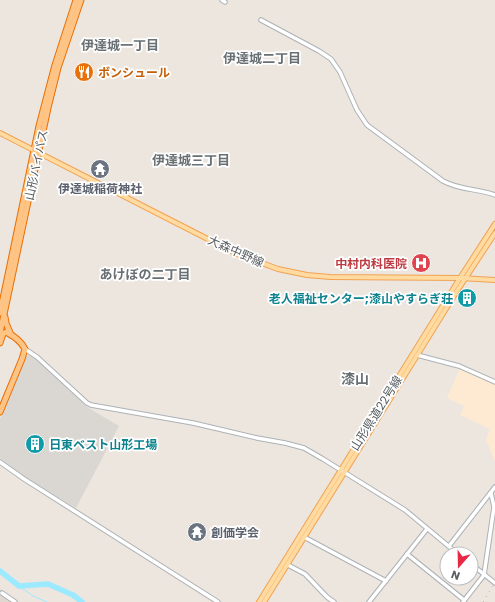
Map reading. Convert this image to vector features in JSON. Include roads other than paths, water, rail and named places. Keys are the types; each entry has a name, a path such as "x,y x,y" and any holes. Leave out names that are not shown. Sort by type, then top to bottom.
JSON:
{"highway":[{"name":"山形バイパス","path":"0,313 55,66 76,0"},
{"name":"山形バイパス","path":"0,333 13,274 36,151 58,68 81,0"},
{"path":"0,412 25,349 23,345 11,334 5,319 13,274"},
{"path":"0,343 3,334 6,332 11,334"}],"main road":[{"name":"大森中野線","path":"0,133 231,251 278,269 307,275 330,277 466,278 495,280"},
{"name":"山形県道22号線","path":"264,602 288,565 460,278 495,224"},
{"name":"山形県道22号線","path":"259,602 495,233"}],"street":[{"path":"261,20 331,59 340,72 360,116 373,130 443,181 466,190 487,192 495,195"},
{"path":"25,349 37,357 91,405 193,423 304,448 405,510 449,546 495,487"},
{"path":"417,355 460,366 495,382"},
{"path":"0,462 24,480 218,602"},
{"path":"407,554 463,601 484,575 494,507 490,493"},
{"path":"370,602 427,529"},
{"path":"304,537 386,581"},
{"path":"288,565 305,574 327,597 334,602"},
{"path":"479,571 495,583"},
{"path":"2,593 15,602"}],"waterway":[{"path":"0,571 19,586 48,584 73,595 82,602"},
{"path":"19,586 33,596 47,602"}],"railway":[{"path":"483,602 495,582"}],"place":[{"name":"ボンシュール","path":"84,72"},
{"name":"伊達城稲荷神社","path":"100,169"},
{"name":"中村内科医院","path":"421,263"},
{"name":"老人福祉センター;漆山やすらぎ荘","path":"467,298"},
{"name":"日東ベスト山形工場","path":"35,444"},
{"name":"創価学会","path":"197,532"}],"district":[{"name":"伊達城一丁目","path":"120,45"},
{"name":"伊達城二丁目","path":"262,58"},
{"name":"伊達城三丁目","path":"191,160"},
{"name":"あけぼの二丁目","path":"145,274"},
{"name":"漆山","path":"355,379"}]}
